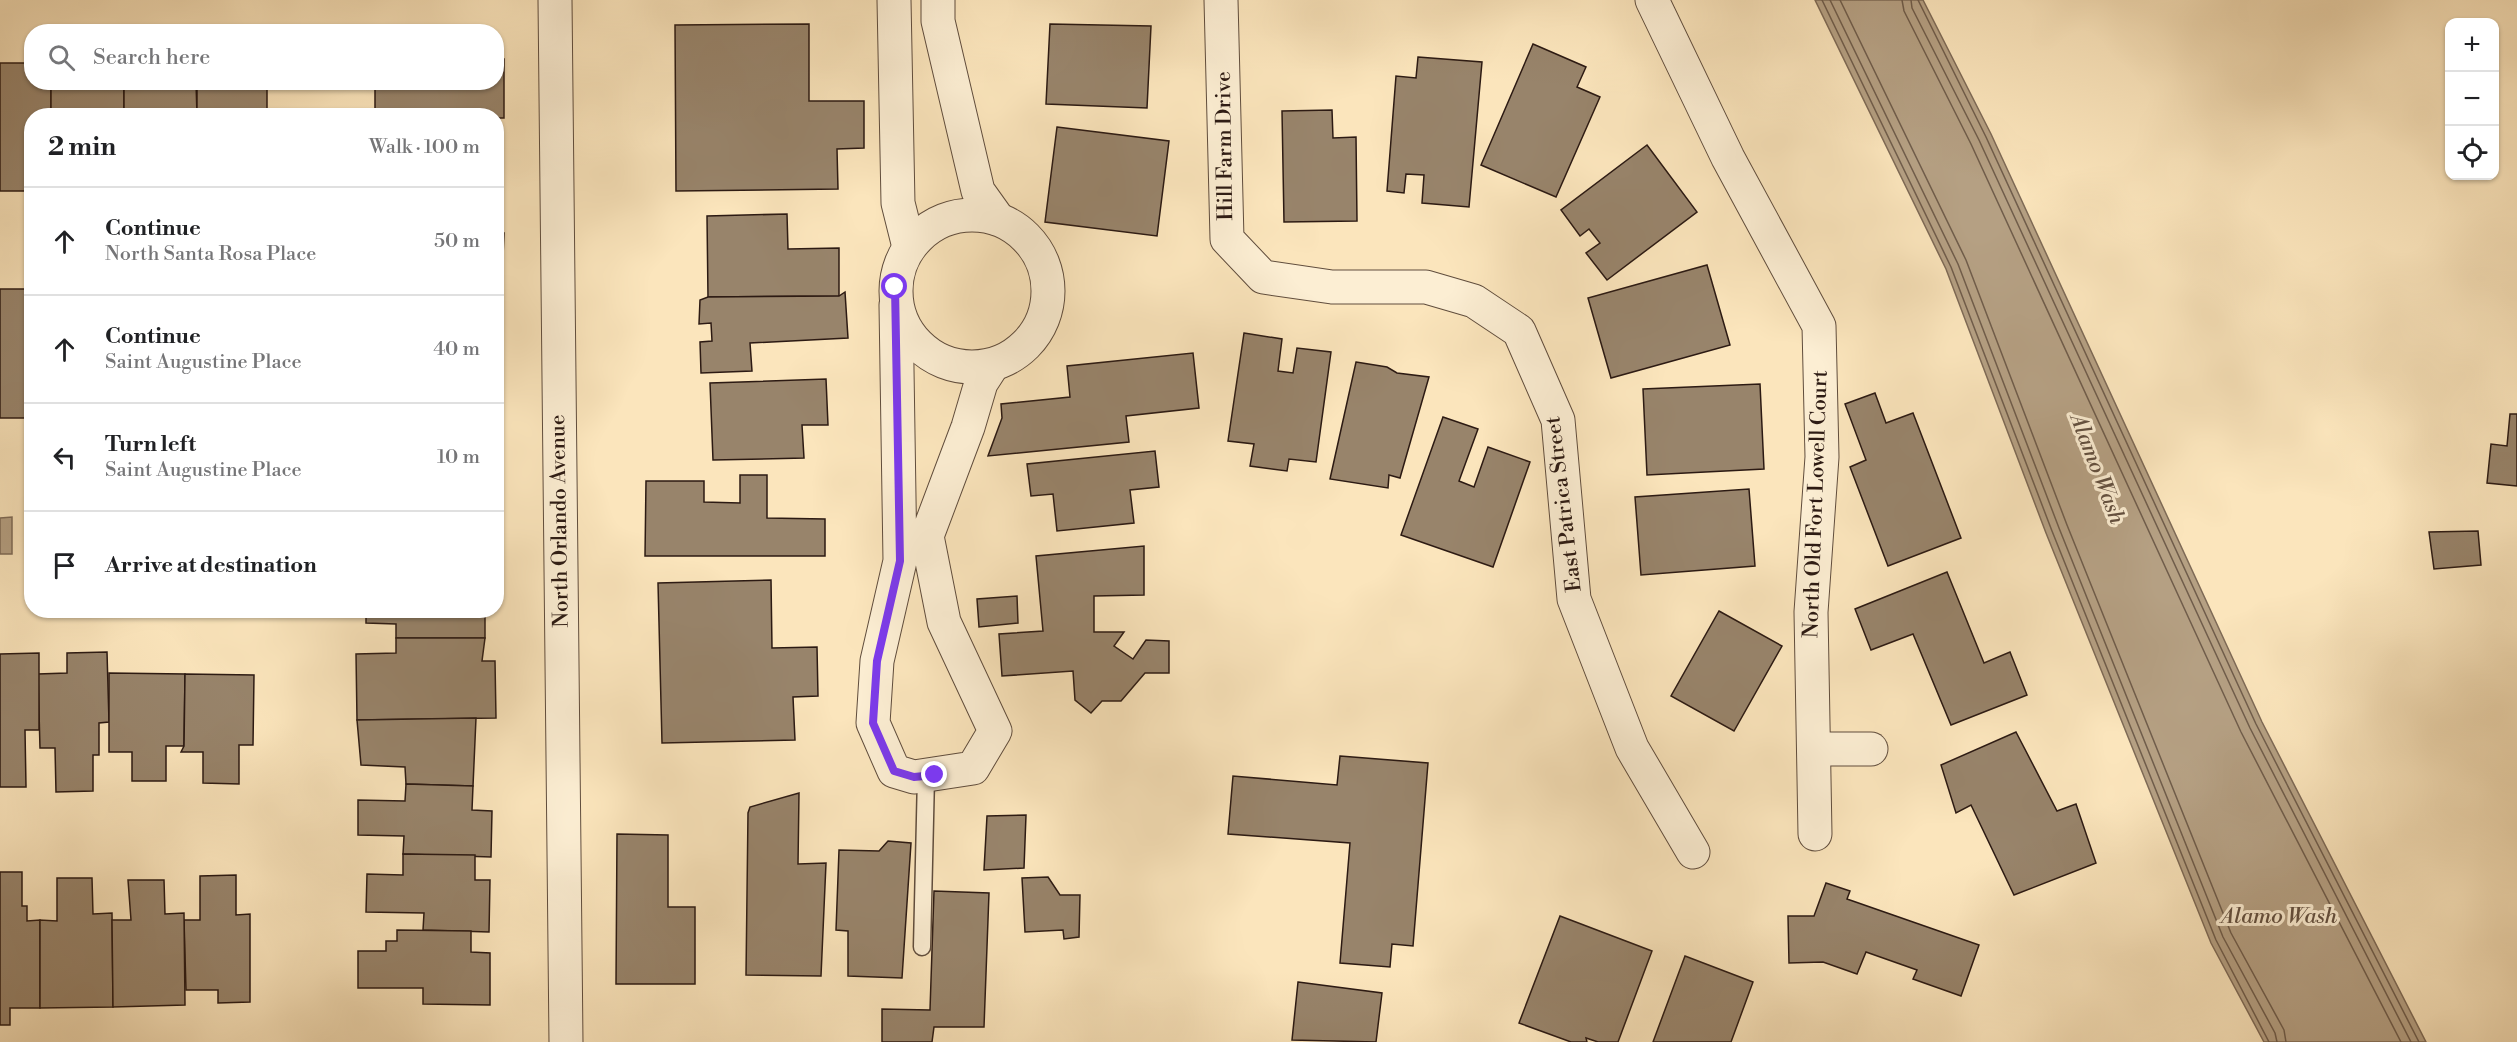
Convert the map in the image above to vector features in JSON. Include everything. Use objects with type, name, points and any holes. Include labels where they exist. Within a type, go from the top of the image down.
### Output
[{"type":"street","name":"North Orlando Avenue","points":[[555,0],[566,1042]]},
{"type":"street","points":[[894,0],[898,203],[909,247]]},
{"type":"street","points":[[938,0],[938,21],[978,191],[998,219]]},
{"type":"street","name":"Hill Farm Drive","points":[[1221,0],[1227,239],[1263,277]]},
{"type":"street","name":"North Old Fort Lowell Court","points":[[1652,0],[1728,158],[1819,326],[1822,457],[1811,612],[1815,834]]},
{"type":"street","points":[[896,305],[907,333],[929,355],[941,362],[960,368],[992,366],[1029,344],[1046,314],[1049,298],[1045,266],[1036,249],[1020,232],[998,219],[965,215],[945,220],[925,230],[909,247],[897,271],[896,305],[900,561],[877,661],[873,723],[894,771],[914,777],[973,768],[994,731],[944,622],[927,536],[968,427],[981,383],[992,366]]},
{"type":"street","name":"East Patrica Street","points":[[1263,277],[1332,287],[1426,287],[1474,301],[1519,332],[1558,420],[1574,599],[1632,748],[1693,852]]},
{"type":"street","points":[[1814,749],[1871,749]]},
{"type":"lane","points":[[922,947],[926,776]]},
{"type":"water","name":"Alamo Wash","points":[[1815,0],[1923,0],[1991,134],[2262,722],[2426,1042],[2264,1042],[2211,943],[2046,533],[1946,269]]},
{"type":"water","points":[[12,517],[12,554],[0,554],[0,518]]},
{"type":"building","points":[[809,24],[809,101],[864,101],[864,148],[837,149],[838,189],[676,191],[675,25]]},
{"type":"building","points":[[1050,24],[1151,26],[1147,108],[1046,104]]},
{"type":"building","points":[[1533,44],[1586,67],[1577,87],[1600,97],[1556,197],[1481,165]]},
{"type":"building","points":[[1418,57],[1482,62],[1469,207],[1422,203],[1424,175],[1406,174],[1404,193],[1387,191],[1396,76],[1416,78]]},
{"type":"building","points":[[0,63],[24,63],[24,90],[51,90],[51,108],[24,108],[24,191],[0,191]]},
{"type":"building","points":[[51,90],[124,90],[124,108],[51,108]]},
{"type":"building","points":[[124,90],[196,90],[197,108],[124,108]]},
{"type":"building","points":[[197,90],[267,90],[267,108],[197,108]]},
{"type":"building","points":[[375,90],[504,90],[504,108],[375,108]]},
{"type":"building","points":[[1332,110],[1333,138],[1356,137],[1357,221],[1284,222],[1282,111]]},
{"type":"building","points":[[1057,127],[1169,141],[1157,236],[1045,222]]},
{"type":"building","points":[[1647,145],[1697,212],[1607,280],[1586,253],[1600,243],[1589,229],[1580,236],[1561,210]]},
{"type":"building","points":[[787,214],[788,249],[839,248],[839,296],[708,297],[707,216]]},
{"type":"building","points":[[1707,265],[1730,345],[1611,378],[1588,298]]},
{"type":"building","points":[[0,289],[24,289],[24,418],[0,418]]},
{"type":"building","points":[[845,292],[848,338],[750,343],[752,371],[701,373],[700,342],[712,341],[711,323],[699,324],[700,300],[708,297],[839,296]]},
{"type":"building","points":[[1244,333],[1282,339],[1278,371],[1293,373],[1297,348],[1331,352],[1316,462],[1289,459],[1287,471],[1250,466],[1254,444],[1228,441]]},
{"type":"building","points":[[1193,353],[1199,408],[1126,416],[1129,442],[988,456],[1002,418],[1001,404],[1070,397],[1067,366]]},
{"type":"building","points":[[1356,362],[1387,367],[1397,373],[1429,377],[1400,478],[1389,475],[1388,488],[1330,479]]},
{"type":"building","points":[[826,379],[828,425],[802,425],[804,458],[713,460],[710,383]]},
{"type":"building","points":[[1760,384],[1764,469],[1647,475],[1643,389]]},
{"type":"building","points":[[1875,393],[1886,423],[1913,413],[1961,538],[1888,566],[1850,467],[1866,460],[1845,404]]},
{"type":"building","points":[[2510,414],[2517,414],[2517,486],[2487,483],[2491,444],[2507,446]]},
{"type":"building","points":[[1443,417],[1478,429],[1459,481],[1474,487],[1488,447],[1530,462],[1493,567],[1401,535]]},
{"type":"building","points":[[1155,451],[1159,487],[1130,490],[1134,523],[1057,531],[1053,494],[1031,496],[1027,464]]},
{"type":"building","points":[[740,475],[767,475],[767,518],[825,519],[825,556],[645,556],[646,481],[704,481],[704,502],[740,503]]},
{"type":"building","points":[[1749,489],[1755,566],[1641,575],[1635,497]]},
{"type":"building","points":[[2478,531],[2481,565],[2434,569],[2429,532]]},
{"type":"building","points":[[1144,546],[1144,595],[1094,596],[1094,632],[1124,632],[1114,646],[1133,659],[1146,640],[1169,641],[1169,673],[1145,673],[1121,701],[1102,701],[1091,713],[1075,700],[1073,671],[1002,676],[999,634],[1043,631],[1036,556]]},
{"type":"building","points":[[1947,572],[1984,663],[2010,652],[2027,695],[1951,725],[1913,634],[1871,650],[1855,609]]},
{"type":"building","points":[[771,580],[772,648],[817,647],[818,696],[793,697],[795,740],[662,743],[658,583]]},
{"type":"building","points":[[1017,596],[1018,623],[979,627],[977,599]]},
{"type":"building","points":[[1719,611],[1782,646],[1734,731],[1671,696]]},
{"type":"building","points":[[366,618],[485,618],[485,638],[396,638],[396,624],[366,623]]},
{"type":"building","points":[[396,638],[485,638],[482,661],[495,661],[496,718],[357,720],[356,654],[396,653]]},
{"type":"building","points":[[107,652],[109,722],[99,723],[99,755],[93,755],[93,791],[56,792],[55,748],[40,748],[38,674],[67,673],[67,653]]},
{"type":"building","points":[[39,653],[39,730],[25,730],[26,787],[0,787],[0,654]]},
{"type":"building","points":[[109,673],[185,674],[184,746],[166,746],[166,781],[132,781],[132,752],[109,752]]},
{"type":"building","points":[[185,674],[254,675],[253,745],[239,745],[239,784],[203,783],[203,752],[181,752],[184,746]]},
{"type":"building","points":[[476,718],[473,786],[406,784],[405,767],[361,765],[357,720]]},
{"type":"building","points":[[2016,732],[2057,811],[2076,804],[2096,863],[2014,895],[1971,805],[1956,813],[1941,765]]},
{"type":"building","points":[[1340,756],[1428,763],[1413,946],[1392,944],[1390,967],[1340,963],[1350,843],[1228,834],[1233,776],[1337,785]]},
{"type":"building","points":[[406,784],[473,786],[472,810],[492,811],[491,857],[403,854],[404,836],[358,835],[358,800],[405,801]]},
{"type":"building","points":[[799,793],[798,864],[826,863],[821,976],[746,975],[748,813],[750,807]]},
{"type":"building","points":[[1026,815],[1024,868],[984,870],[987,816]]},
{"type":"building","points":[[617,834],[668,835],[668,907],[695,907],[695,984],[616,984]]},
{"type":"building","points":[[888,841],[911,843],[902,978],[848,976],[848,931],[836,930],[839,850],[879,851]]},
{"type":"building","points":[[403,854],[475,855],[475,880],[490,880],[489,932],[423,930],[424,913],[366,912],[367,874],[403,875]]},
{"type":"building","points":[[0,872],[22,872],[22,906],[27,906],[27,921],[40,920],[40,1008],[10,1008],[10,1025],[0,1025]]},
{"type":"building","points":[[236,875],[236,915],[250,914],[250,1002],[218,1003],[218,990],[186,990],[184,920],[200,920],[200,876]]},
{"type":"building","points":[[1048,877],[1060,895],[1080,895],[1079,937],[1064,939],[1063,930],[1025,932],[1022,878]]},
{"type":"building","points":[[57,878],[92,878],[93,914],[112,913],[113,1007],[40,1008],[40,920],[57,921]]},
{"type":"building","points":[[128,880],[164,880],[165,914],[184,913],[185,1005],[113,1007],[112,920],[131,920]]},
{"type":"building","points":[[1826,883],[1850,891],[1847,899],[1979,945],[1961,996],[1913,979],[1917,970],[1866,952],[1857,974],[1823,962],[1789,963],[1788,916],[1814,916]]},
{"type":"building","points":[[934,891],[989,893],[984,1027],[934,1027],[932,1042],[882,1042],[882,1009],[930,1010]]},
{"type":"building","points":[[1560,916],[1652,951],[1618,1042],[1598,1042],[1586,1038],[1587,1042],[1571,1042],[1519,1023]]},
{"type":"building","points":[[397,930],[471,931],[471,952],[490,953],[490,1005],[423,1004],[423,988],[358,988],[358,951],[386,951],[386,941],[397,941]]},
{"type":"building","points":[[1685,956],[1753,982],[1731,1042],[1653,1042]]},
{"type":"building","points":[[1298,982],[1382,993],[1376,1042],[1292,1040]]},
{"type":"route","points":[[895,287],[900,561],[877,661],[873,723],[894,771],[914,777],[935,775]]}]
